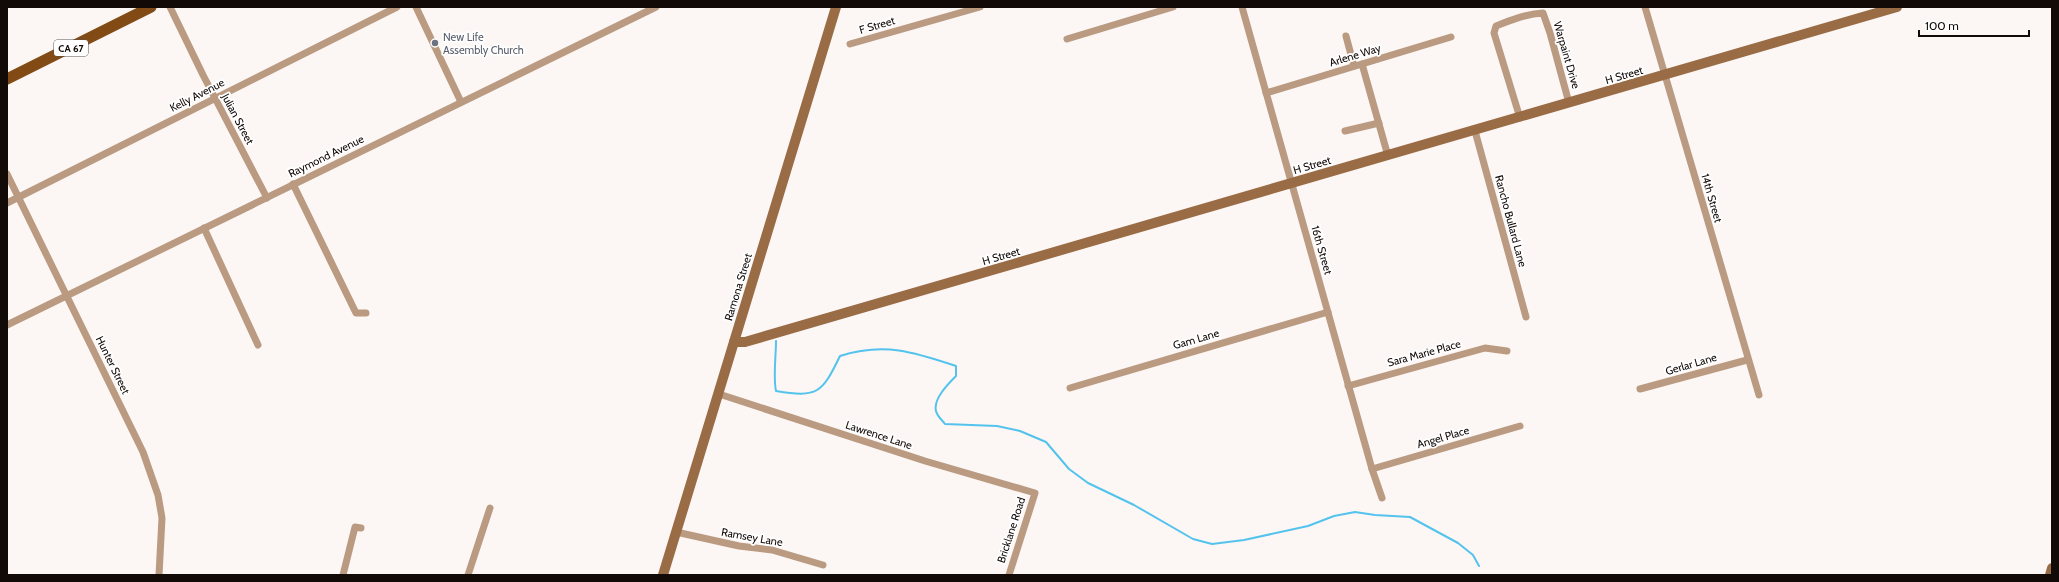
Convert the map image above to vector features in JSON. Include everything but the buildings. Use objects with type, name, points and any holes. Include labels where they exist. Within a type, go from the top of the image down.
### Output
[{"type":"main road","name":"CA 67","points":[[7,79],[151,7]]},
{"type":"street","name":"Julian Street","points":[[170,7],[267,198]]},
{"type":"street","name":"Kelly Avenue","points":[[7,203],[397,7]]},
{"type":"street","points":[[416,7],[461,102]]},
{"type":"street","name":"Raymond Avenue","points":[[7,325],[656,7]]},
{"type":"street","name":"Ramona Street","points":[[663,575],[836,7]]},
{"type":"street","name":"F Street","points":[[850,44],[980,7]]},
{"type":"street","points":[[1067,39],[1173,7]]},
{"type":"street","name":"16th Street","points":[[1242,7],[1348,386],[1382,498]]},
{"type":"street","name":"14th Street","points":[[1645,7],[1747,360],[1759,395]]},
{"type":"street","name":"H Street","points":[[734,342],[745,342],[1520,118],[1897,7]]},
{"type":"street","name":"Warpaint Drive","points":[[1520,118],[1494,33],[1496,26],[1513,19],[1542,13],[1550,32],[1569,103]]},
{"type":"street","points":[[1346,36],[1354,66]]},
{"type":"street","name":"Arlene Way","points":[[1266,93],[1451,37]]},
{"type":"street","points":[[1362,64],[1388,156]]},
{"type":"street","points":[[1345,132],[1379,123]]},
{"type":"street","name":"Rancho Bullard Lane","points":[[1475,131],[1526,317]]},
{"type":"street","name":"Hunter Street","points":[[7,174],[143,452],[158,495],[162,518],[160,575]]},
{"type":"street","points":[[293,184],[356,313],[366,313]]},
{"type":"street","points":[[204,228],[258,345]]},
{"type":"street","name":"Gam Lane","points":[[1070,388],[1328,312]]},
{"type":"street","name":"Sara Marie Place","points":[[1348,386],[1485,348],[1507,351]]},
{"type":"street","name":"Gerlar Lane","points":[[1640,389],[1747,360]]},
{"type":"street","name":"Lawrence Lane","points":[[718,394],[925,461],[1035,493]]},
{"type":"street","name":"Angel Place","points":[[1372,469],[1520,426]]},
{"type":"street","name":"Bricklane Road","points":[[1009,575],[1035,493]]},
{"type":"street","points":[[468,575],[490,508]]},
{"type":"street","points":[[343,575],[355,527],[360,528]]},
{"type":"street","name":"Ramsey Lane","points":[[676,532],[739,546],[772,550],[823,565]]},
{"type":"waterway","points":[[776,341],[776,391],[790,393],[801,394],[810,393],[817,390],[828,378],[840,356],[856,352],[885,349],[899,350],[956,366],[956,376],[942,392],[936,406],[937,415],[945,424],[997,426],[1020,431],[1046,442],[1069,469],[1088,483],[1134,505],[1193,539],[1212,544],[1244,540],[1308,526],[1334,516],[1355,512],[1410,517],[1458,543],[1473,555],[1479,566]]},
{"type":"place","name":"New Life Assembly Church","points":[[435,43]]}]
